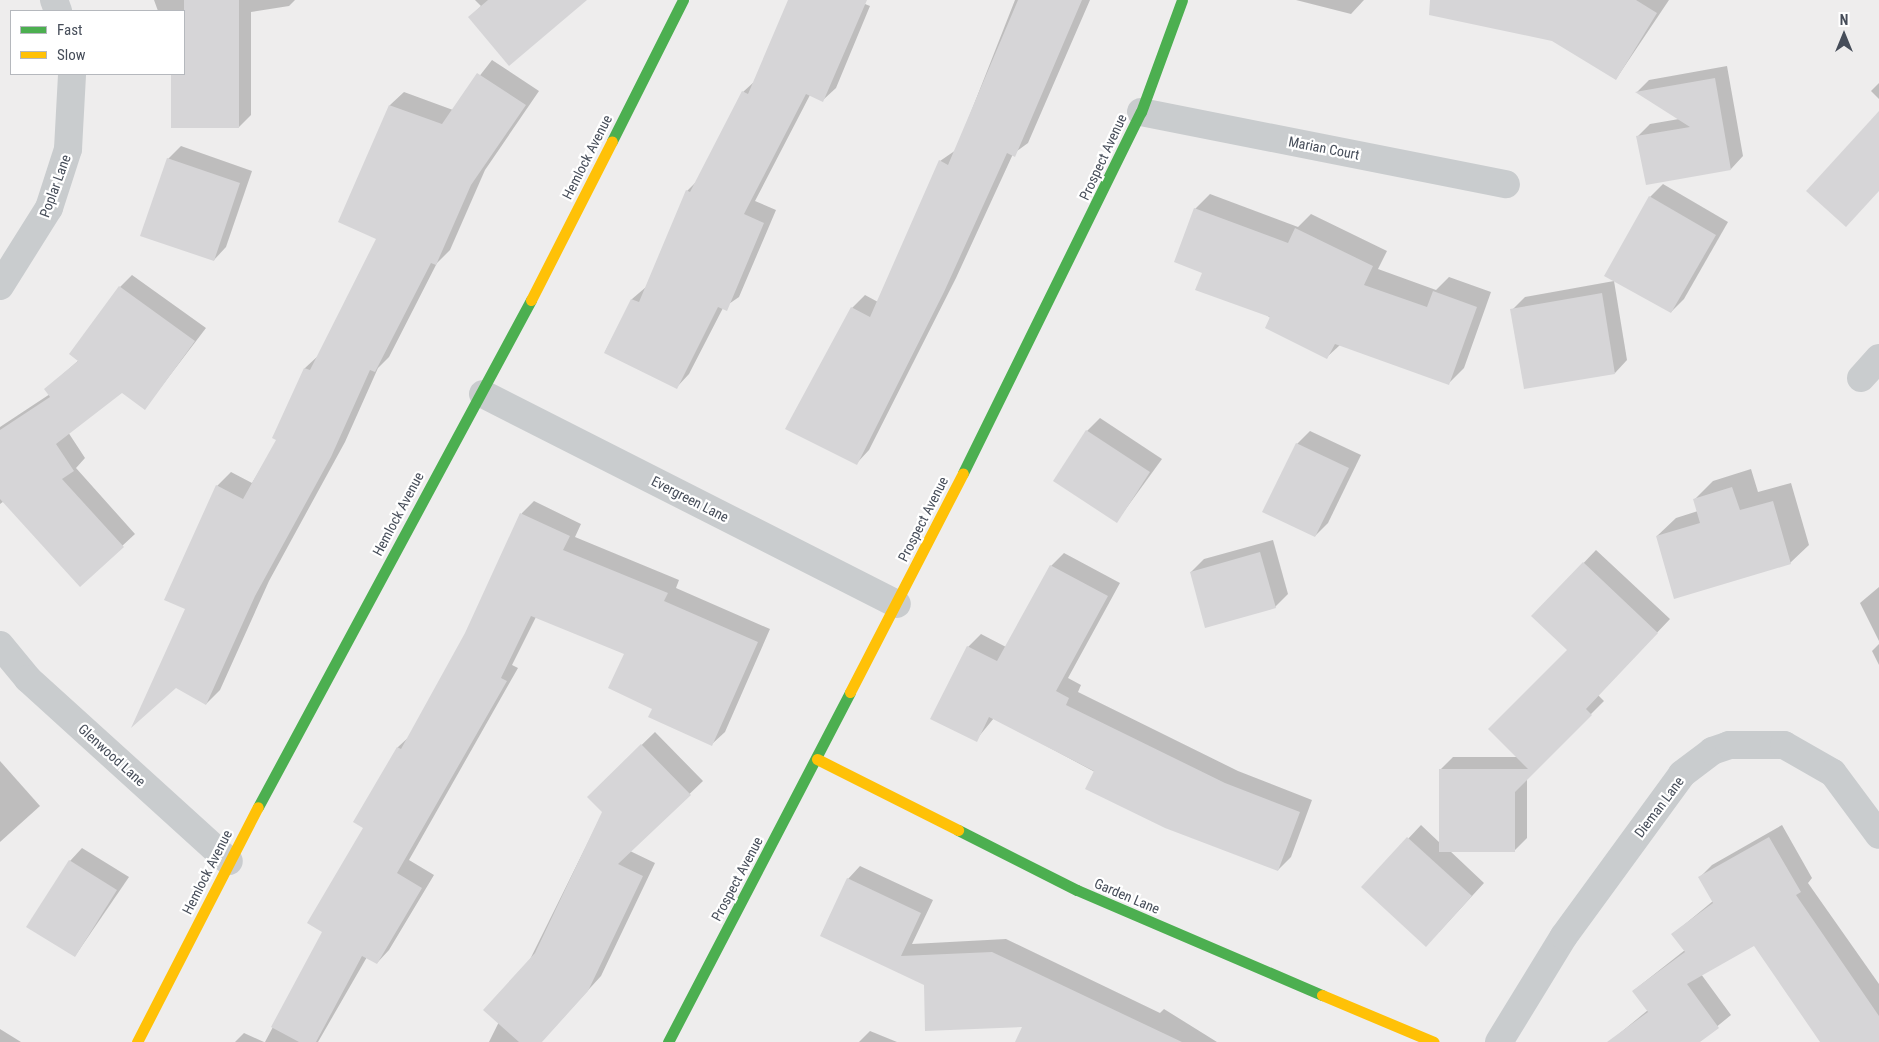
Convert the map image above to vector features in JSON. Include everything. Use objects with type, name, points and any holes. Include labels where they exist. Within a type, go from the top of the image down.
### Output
[{"type":"street","name":"Hemlock Avenue","points":[[137,1042],[229,860],[483,394],[684,0]]},
{"type":"street","name":"Prospect Avenue","points":[[668,1042],[817,759],[1036,333],[1141,112],[1182,0]]},
{"type":"street","name":"Poplar Lane","points":[[0,286],[50,208],[68,149],[72,75]]},
{"type":"street","name":"Marian Court","points":[[1141,112],[1506,184]]},
{"type":"street","name":"Evergreen Lane","points":[[483,394],[897,604]]},
{"type":"street","name":"Glenwood Lane","points":[[0,645],[28,679],[229,860]]},
{"type":"street","name":"Dieman Lane","points":[[1499,1042],[1576,920],[1682,774],[1712,751],[1729,745],[1784,745],[1833,773],[1879,836]]},
{"type":"street","name":"Garden Lane","points":[[817,759],[1077,890],[1434,1042]]},
{"type":"building","points":[[184,0],[239,0],[239,128],[171,128],[171,75],[185,75]]},
{"type":"building","points":[[488,0],[587,0],[509,66],[468,17]]},
{"type":"building","points":[[788,0],[867,0],[823,102],[806,94],[744,214],[764,223],[727,311],[718,307],[677,389],[604,353],[631,299],[639,302],[686,190],[690,192],[742,91],[748,94]]},
{"type":"building","points":[[1018,0],[1082,0],[1015,157],[1007,153],[944,292],[857,465],[785,429],[851,307],[870,317],[939,160],[948,165]]},
{"type":"building","points":[[1430,0],[1636,0],[1657,13],[1616,80],[1552,41],[1429,15]]},
{"type":"building","points":[[477,73],[526,105],[471,185],[436,265],[431,263],[375,372],[370,370],[331,457],[255,596],[206,705],[176,688],[131,728],[185,609],[164,600],[216,485],[243,499],[276,440],[272,438],[304,368],[310,370],[376,239],[338,222],[389,105],[442,124]]},
{"type":"building","points":[[1715,78],[1731,170],[1646,185],[1636,136],[1690,127],[1635,92]]},
{"type":"building","points":[[1879,111],[1879,191],[1846,227],[1806,191]]},
{"type":"building","points":[[167,158],[240,183],[214,261],[140,236]]},
{"type":"building","points":[[1649,196],[1716,235],[1671,313],[1604,276]]},
{"type":"building","points":[[1194,208],[1288,243],[1295,228],[1373,266],[1364,285],[1427,307],[1433,291],[1477,307],[1449,385],[1335,344],[1327,359],[1265,328],[1270,317],[1195,290],[1202,273],[1174,262]]},
{"type":"building","points":[[119,286],[195,341],[145,410],[122,393],[56,444],[74,471],[62,479],[124,547],[80,587],[0,499],[0,430],[50,397],[44,389],[78,361],[69,354]]},
{"type":"building","points":[[1602,293],[1615,374],[1524,389],[1510,309]]},
{"type":"building","points":[[1086,430],[1150,472],[1117,523],[1053,481]]},
{"type":"building","points":[[1296,443],[1349,468],[1315,537],[1262,512]]},
{"type":"building","points":[[1732,487],[1740,510],[1773,501],[1791,564],[1674,599],[1656,536],[1700,523],[1693,499]]},
{"type":"building","points":[[520,513],[570,536],[563,550],[668,593],[664,601],[758,642],[712,746],[648,717],[652,709],[608,688],[624,654],[531,616],[501,678],[507,681],[397,873],[422,888],[377,964],[362,956],[316,1042],[299,1042],[271,1027],[322,932],[307,923],[363,828],[353,822],[397,747],[401,749],[465,633]]},
{"type":"building","points":[[1260,552],[1276,608],[1205,628],[1190,572]]},
{"type":"building","points":[[1583,562],[1658,633],[1586,709],[1592,715],[1515,792],[1515,852],[1439,852],[1439,769],[1528,769],[1488,729],[1567,650],[1531,616]]},
{"type":"building","points":[[1050,565],[1108,596],[1056,691],[1069,698],[1066,705],[1225,783],[1300,812],[1278,871],[1165,828],[1085,789],[1094,771],[989,717],[977,742],[930,719],[967,646],[997,661]]},
{"type":"building","points":[[641,744],[691,795],[618,864],[643,876],[588,991],[542,1042],[519,1042],[483,1010],[535,953],[602,812],[587,797]]},
{"type":"building","points":[[1407,837],[1472,896],[1426,947],[1361,887]]},
{"type":"building","points":[[1769,837],[1801,892],[1796,895],[1879,1016],[1879,1042],[1820,1042],[1754,946],[1687,984],[1719,1028],[1700,1042],[1607,1042],[1648,1012],[1632,991],[1685,952],[1671,934],[1713,903],[1698,877]]},
{"type":"building","points":[[69,860],[117,890],[75,957],[26,927]]},
{"type":"building","points":[[847,878],[921,913],[901,956],[992,952],[1182,1042],[1015,1042],[1022,1027],[925,1031],[924,985],[820,936]]},
{"type":"traffic: fast","points":[[612,141],[683,0]]},
{"type":"traffic: fast","points":[[963,473],[1141,112],[1182,0]]},
{"type":"traffic: fast","points":[[258,807],[531,300]]},
{"type":"traffic: fast","points":[[668,1042],[850,692]]},
{"type":"traffic: fast","points":[[958,830],[1077,890],[1322,995]]},
{"type":"traffic: slow","points":[[531,300],[612,141]]},
{"type":"traffic: slow","points":[[850,692],[963,473]]},
{"type":"traffic: slow","points":[[817,759],[958,830]]},
{"type":"traffic: slow","points":[[137,1042],[258,807]]},
{"type":"traffic: slow","points":[[1322,995],[1434,1042]]}]
